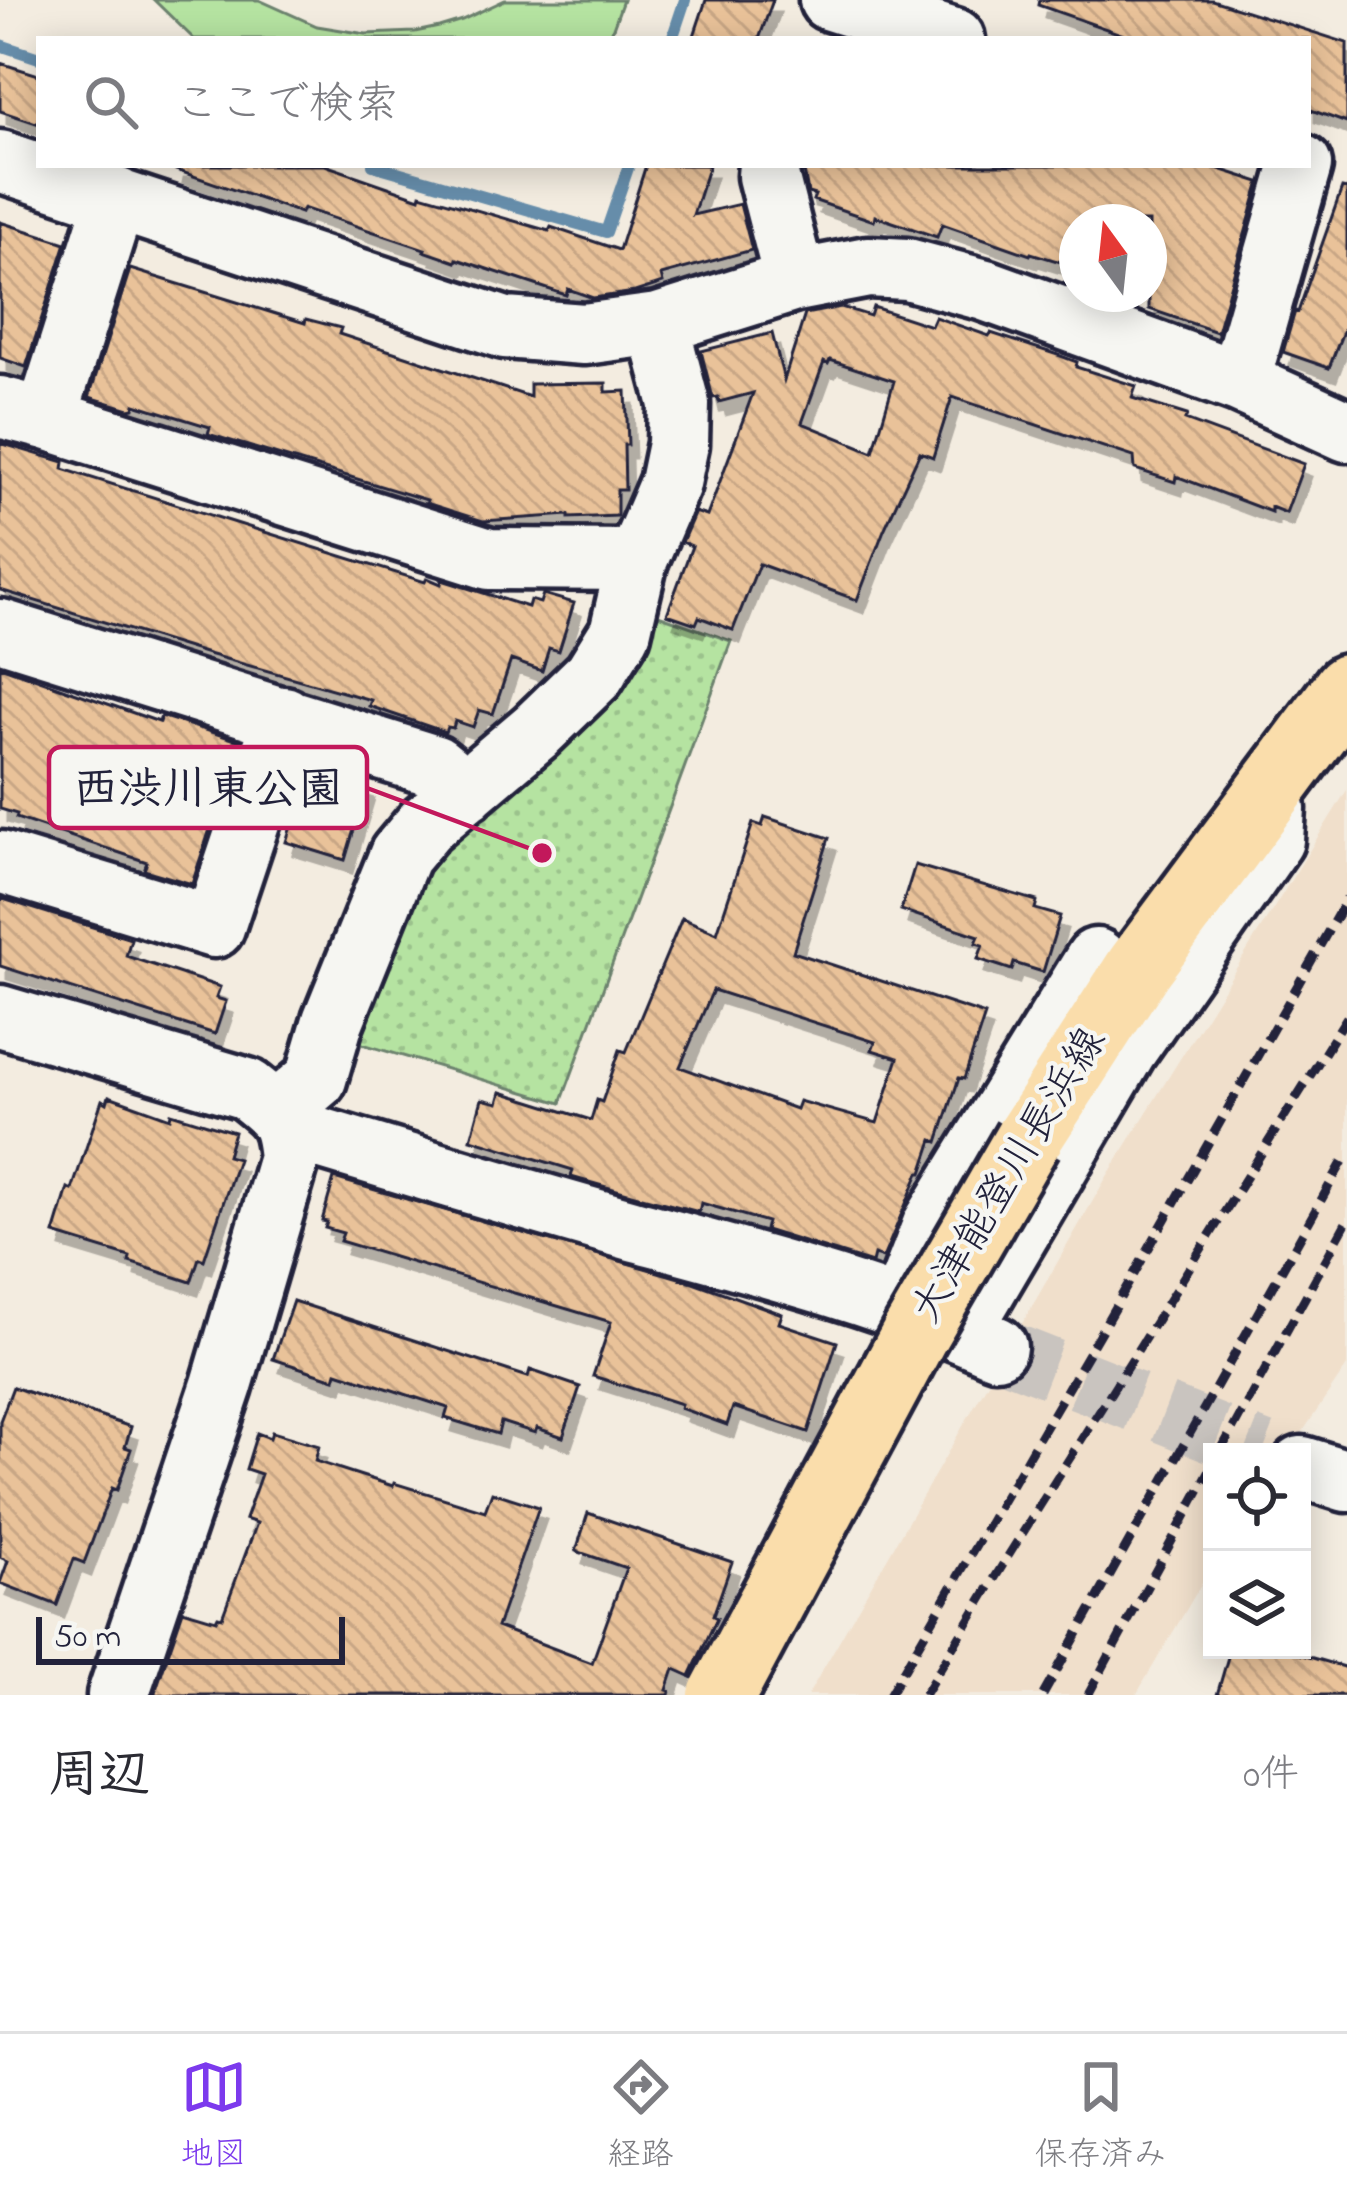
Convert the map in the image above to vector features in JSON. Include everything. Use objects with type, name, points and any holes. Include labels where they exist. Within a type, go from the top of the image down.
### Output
[{"type":"main road","name":"大津能登川長浜線","points":[[722,1695],[914,1336],[1028,1138],[1139,967],[1347,688]]},
{"type":"street","points":[[807,36],[817,6],[828,0],[944,36]]},
{"type":"street","points":[[0,161],[505,328],[584,334],[658,324],[795,281],[868,267],[907,268],[985,290],[1239,382],[1347,431]]},
{"type":"street","points":[[769,168],[795,281]]},
{"type":"street","points":[[1239,382],[1300,168]]},
{"type":"street","points":[[116,198],[23,413],[489,559],[637,560]]},
{"type":"street","points":[[281,1120],[316,1079],[333,1021],[400,855],[425,825],[594,675],[620,633],[637,560],[670,483],[678,444],[679,404],[658,324]]},
{"type":"street","points":[[0,630],[435,766],[466,790]]},
{"type":"street","points":[[0,862],[214,927],[284,717]]},
{"type":"street","points":[[0,1016],[247,1089],[281,1120],[542,1205],[811,1279],[978,1339],[1126,1050],[1273,840],[1277,778]]},
{"type":"street","points":[[900,1310],[933,1225],[1096,959]]},
{"type":"street","points":[[118,1695],[229,1362],[289,1159],[281,1120]]},
{"type":"street","points":[[1311,1470],[1347,1481]]},
{"type":"shaded area","points":[[1347,790],[1347,1366],[1295,1443],[1203,1443],[1203,1581],[1136,1695],[808,1695],[1106,1178]]},
{"type":"green space","points":[[154,0],[259,0],[317,26],[366,34],[439,27],[505,0],[623,0],[610,36],[191,36]]},
{"type":"green space","points":[[644,610],[731,641],[561,1103],[349,1040],[404,895]]},
{"type":"building","points":[[706,0],[773,0],[760,36],[694,36]]},
{"type":"building","points":[[1039,0],[1212,0],[1347,43],[1347,123],[1311,110],[1311,36],[1126,36],[1038,5]]},
{"type":"building","points":[[0,63],[36,74],[36,123],[0,111]]},
{"type":"building","points":[[334,168],[420,198],[421,194],[549,231],[551,227],[619,250],[645,168],[708,168],[693,215],[740,204],[752,250],[661,275],[663,283],[635,292],[593,298],[568,289],[566,295],[176,170]]},
{"type":"building","points":[[804,168],[1216,168],[1260,182],[1217,332],[1158,312],[1167,312],[1167,204],[1059,204],[1059,262],[942,224],[937,237],[875,216],[874,221],[813,200],[815,195],[808,193]]},
{"type":"building","points":[[1342,188],[1347,189],[1347,321],[1329,368],[1283,352]]},
{"type":"building","points":[[0,222],[66,243],[26,367],[0,358]]},
{"type":"building","points":[[130,269],[305,323],[306,319],[341,328],[339,334],[530,397],[530,384],[606,383],[606,392],[626,391],[625,490],[617,490],[617,516],[483,521],[208,434],[210,427],[135,404],[129,409],[89,397]]},
{"type":"building","points":[[841,307],[870,316],[873,307],[931,326],[935,317],[991,333],[1136,386],[1132,398],[1187,415],[1185,420],[1304,464],[1286,513],[1271,507],[1271,512],[1176,476],[1175,482],[1135,469],[1134,457],[952,397],[933,457],[920,452],[857,600],[759,564],[733,630],[699,617],[696,624],[667,614],[692,546],[682,542],[695,512],[707,516],[753,393],[719,402],[718,397],[713,398],[701,351],[772,333],[784,380],[805,314]],"holes":[[[824,362],[894,381],[873,452],[802,423]]]},
{"type":"building","points":[[0,443],[64,462],[63,469],[425,582],[427,578],[441,584],[442,580],[528,607],[530,600],[540,603],[543,594],[574,603],[559,651],[549,648],[542,671],[511,660],[493,714],[479,710],[473,727],[455,721],[445,732],[369,706],[371,700],[0,590]]},
{"type":"building","points":[[0,666],[159,722],[161,716],[239,741],[192,884],[144,870],[147,862],[0,809]]},
{"type":"building","points":[[309,769],[367,786],[345,860],[286,842]]},
{"type":"building","points":[[765,817],[829,838],[793,952],[985,1015],[938,1142],[933,1140],[883,1258],[874,1255],[872,1263],[765,1230],[767,1222],[701,1203],[699,1212],[638,1196],[571,1177],[573,1170],[471,1139],[482,1099],[498,1103],[501,1092],[591,1120],[620,1050],[626,1052],[682,918],[717,933],[753,823],[762,826]],"holes":[[[713,990],[875,1042],[872,1050],[898,1058],[877,1123],[799,1101],[796,1109],[680,1067]]]},
{"type":"building","points":[[915,865],[1037,901],[1035,909],[1060,916],[1043,972],[1014,963],[1012,970],[978,959],[983,945],[976,943],[979,936],[901,910]]},
{"type":"building","points":[[0,898],[131,939],[126,956],[220,987],[216,998],[226,1001],[215,1034],[0,966]]},
{"type":"building","points":[[109,1096],[170,1118],[171,1113],[234,1132],[227,1156],[238,1159],[204,1260],[199,1258],[191,1282],[54,1234],[102,1100],[107,1103]]},
{"type":"building","points":[[334,1178],[693,1282],[782,1314],[779,1323],[837,1342],[808,1432],[733,1407],[727,1425],[680,1408],[681,1404],[593,1376],[611,1322],[340,1241],[343,1233],[325,1228],[327,1222],[322,1221]]},
{"type":"building","points":[[293,1301],[528,1377],[530,1370],[580,1387],[563,1437],[501,1422],[498,1434],[445,1418],[448,1408],[337,1372],[335,1379],[273,1359]]},
{"type":"building","points":[[13,1387],[131,1427],[125,1447],[131,1449],[117,1490],[112,1488],[84,1563],[74,1559],[57,1605],[0,1583],[8,1561],[0,1557],[0,1421]]},
{"type":"building","points":[[272,1432],[319,1446],[315,1461],[393,1486],[485,1511],[492,1492],[539,1507],[497,1627],[592,1663],[626,1568],[576,1551],[588,1513],[732,1562],[713,1616],[717,1618],[690,1676],[674,1669],[669,1695],[154,1695],[183,1610],[216,1620],[222,1617],[257,1523],[245,1519],[261,1474],[246,1469],[257,1433],[270,1438]]},
{"type":"building","points":[[1311,1658],[1347,1668],[1347,1695],[1217,1695],[1227,1659]]},
{"type":"waterway","points":[[673,36],[685,0]]},
{"type":"waterway","points":[[0,45],[36,57]]},
{"type":"waterway","points":[[383,168],[606,232],[628,168]]},
{"type":"tunnel","points":[[996,1347],[1240,1443]]},
{"type":"railway","points":[[889,1695],[1347,898]]},
{"type":"railway","points":[[924,1695],[1347,1017]]},
{"type":"railway","points":[[1043,1695],[1347,1154]]},
{"type":"railway","points":[[1225,1443],[1347,1221]]},
{"type":"railway","points":[[1088,1695],[1203,1484]]},
{"type":"place","name":"西渋川東公園","points":[[542,853]]}]
